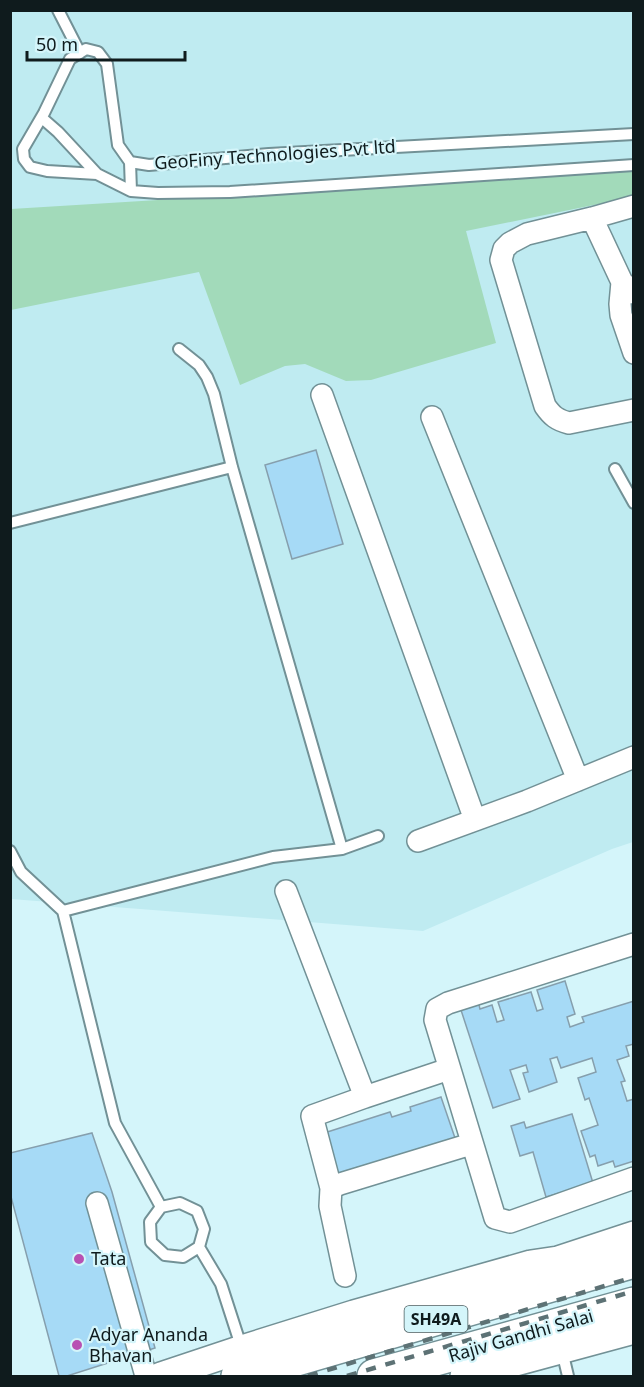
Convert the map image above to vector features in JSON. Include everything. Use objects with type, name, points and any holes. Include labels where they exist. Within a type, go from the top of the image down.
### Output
[{"type":"main road","name":"SH49A","points":[[240,1363],[633,1261]]},
{"type":"main road","name":"Rajiv Gandhi Salai","points":[[374,1377],[633,1304]]},
{"type":"street","points":[[633,206],[527,234],[510,243],[504,249],[501,260],[545,406],[552,416],[559,421],[569,423],[633,410]]},
{"type":"street","points":[[592,218],[628,287],[620,304],[621,315],[633,353]]},
{"type":"street","points":[[322,395],[475,820]]},
{"type":"street","points":[[432,417],[578,780]]},
{"type":"street","points":[[418,841],[527,801],[633,757]]},
{"type":"street","points":[[286,891],[364,1097]]},
{"type":"street","points":[[633,944],[448,1003],[437,1009],[435,1020],[495,1218],[510,1222],[633,1178]]},
{"type":"street","points":[[345,1276],[330,1206],[331,1188],[312,1116],[449,1068]]},
{"type":"street","points":[[331,1188],[471,1144]]},
{"type":"street","points":[[97,1203],[146,1377]]},
{"type":"street","points":[[161,1377],[240,1363],[354,1314],[531,1264],[558,1260],[633,1235]]},
{"type":"street","points":[[464,1377],[504,1371],[562,1350],[633,1330]]},
{"type":"lane","points":[[58,10],[80,53],[70,59],[42,118],[23,149],[24,159],[30,167],[47,171],[97,174]]},
{"type":"lane","name":"GeoFiny Technologies Pvt ltd","points":[[80,53],[86,49],[98,52],[107,64],[118,145],[130,162],[149,165],[268,154],[633,134]]},
{"type":"lane","points":[[42,118],[97,174]]},
{"type":"lane","points":[[130,162],[131,191]]},
{"type":"lane","name":"GeoFiny Technologies Pvt ltd","points":[[97,174],[131,191],[230,192],[633,165]]},
{"type":"lane","points":[[179,349],[199,365],[214,394],[232,467],[342,849]]},
{"type":"lane","points":[[10,523],[232,467]]},
{"type":"lane","points":[[615,469],[633,503]]},
{"type":"lane","points":[[63,911],[273,857],[342,849],[378,836]]},
{"type":"lane","points":[[10,851],[21,872],[63,911],[115,1123],[161,1208]]},
{"type":"lane","points":[[180,1203],[196,1211],[204,1229],[199,1247],[183,1257],[165,1255],[152,1242],[150,1222],[161,1208],[180,1203]]},
{"type":"lane","points":[[199,1247],[221,1284],[240,1363]]},
{"type":"lane","points":[[562,1350],[568,1377]]},
{"type":"shaded area","points":[[10,11],[633,11],[633,842],[423,931],[11,899]]},
{"type":"green space","points":[[633,171],[633,197],[466,231],[496,343],[371,380],[346,381],[305,364],[285,366],[240,385],[199,272],[11,310],[11,209]]},
{"type":"building","points":[[316,450],[343,544],[292,559],[265,465]]},
{"type":"building","points":[[565,981],[575,1014],[567,1017],[570,1027],[584,1022],[582,1017],[634,1001],[634,1044],[626,1046],[629,1056],[617,1060],[625,1081],[621,1082],[627,1101],[634,1099],[634,1161],[615,1167],[613,1161],[598,1166],[595,1155],[590,1157],[581,1131],[598,1125],[589,1098],[585,1100],[578,1078],[596,1072],[592,1058],[561,1068],[557,1057],[550,1059],[557,1082],[529,1092],[523,1073],[528,1072],[526,1065],[510,1070],[520,1099],[493,1108],[460,1007],[478,1001],[480,1009],[492,1005],[497,1022],[504,1020],[498,1002],[531,992],[537,1011],[543,1009],[537,990]]},
{"type":"building","points":[[441,1097],[455,1138],[335,1176],[321,1134],[390,1112],[392,1117],[411,1111],[410,1107]]},
{"type":"building","points":[[572,1114],[593,1183],[546,1197],[533,1152],[520,1156],[511,1126],[524,1122],[526,1128]]},
{"type":"building","name":"Tata","points":[[92,1133],[112,1192],[155,1348],[67,1376],[59,1376],[10,1193],[10,1153]]},
{"type":"railway","points":[[308,1376],[634,1277]]},
{"type":"railway","points":[[347,1376],[634,1291]]},
{"type":"place","name":"Tata","points":[[79,1259]]},
{"type":"place","name":"Adyar Ananda Bhavan","points":[[77,1345]]}]
